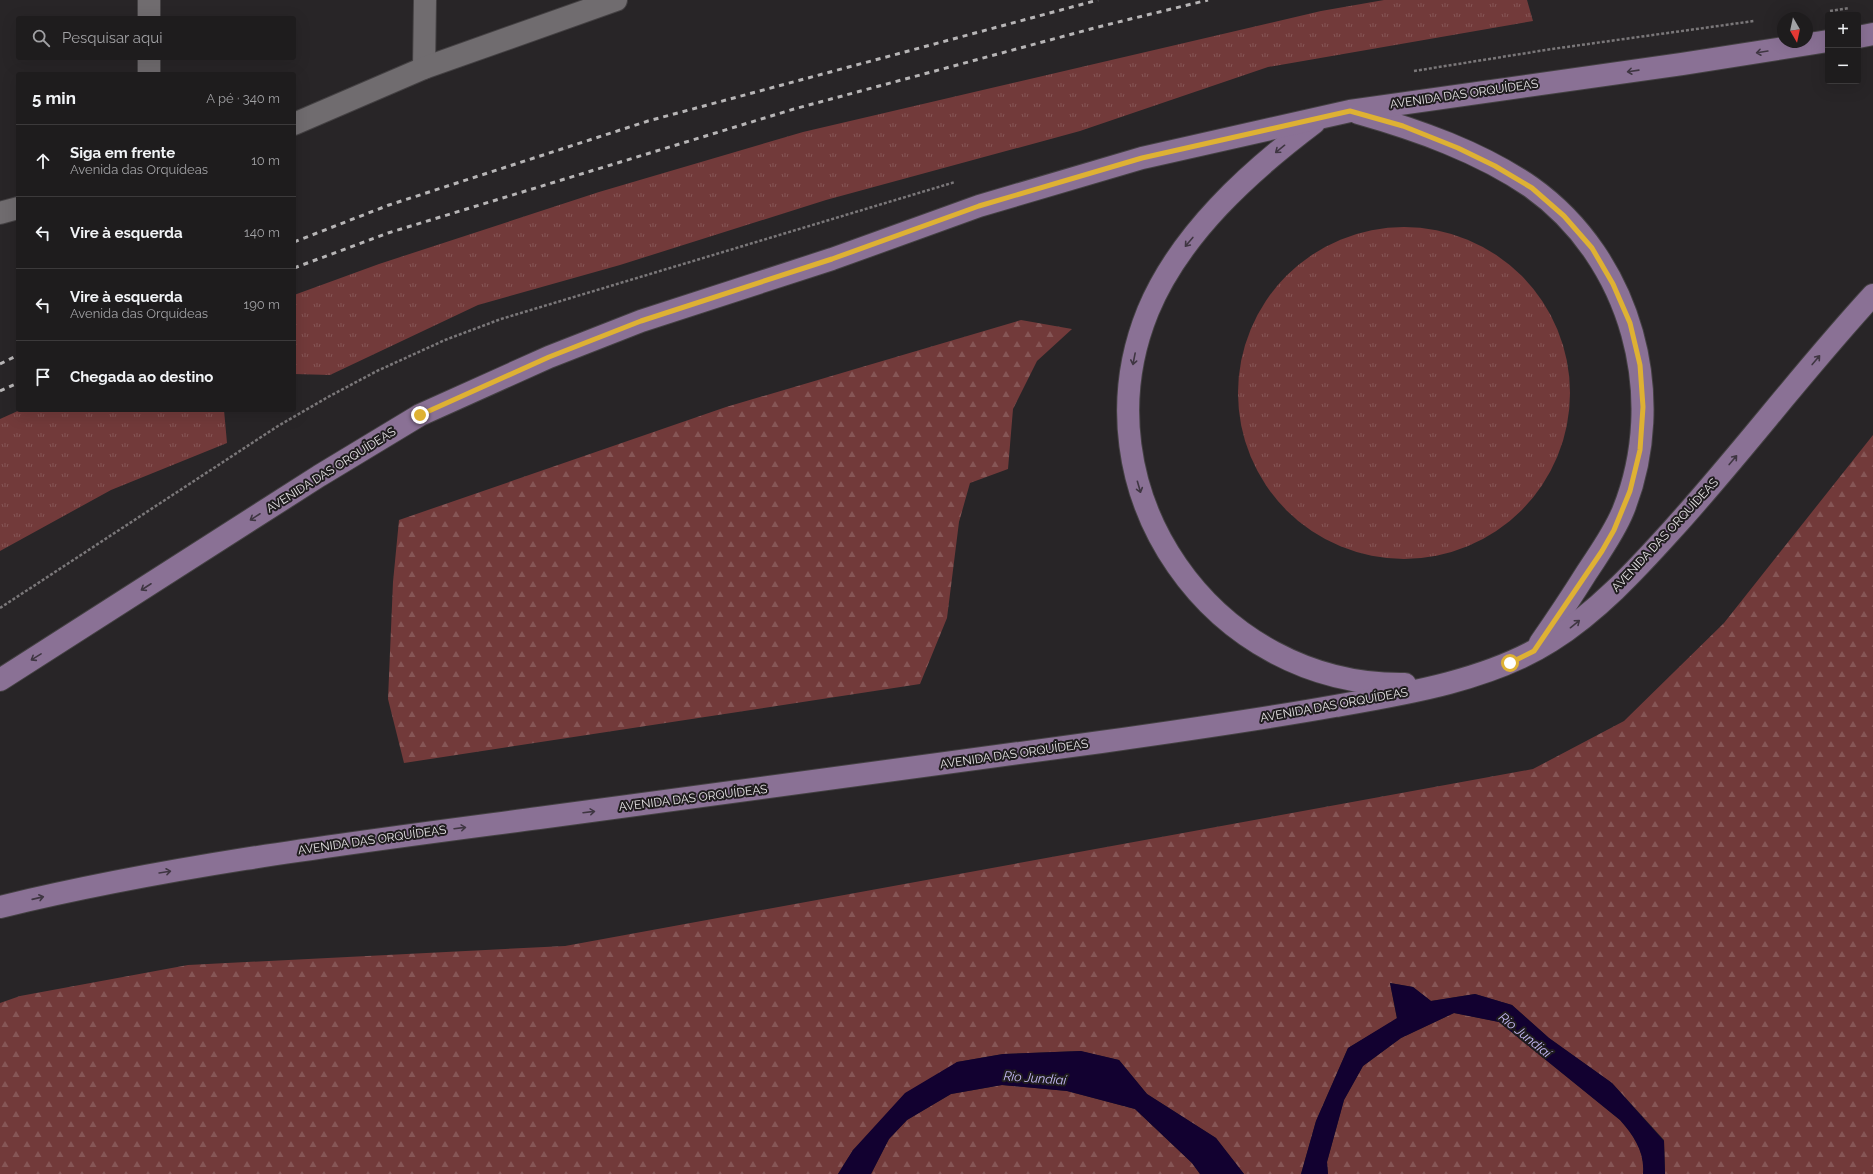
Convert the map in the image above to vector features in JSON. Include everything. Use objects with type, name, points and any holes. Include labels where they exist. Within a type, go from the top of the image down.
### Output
[{"type":"main road","points":[[1861,36],[1873,34]]},
{"type":"main road","name":"AVENIDA DAS ORQUÍDEAS","points":[[0,680],[319,476],[420,415],[549,357],[641,321],[832,259],[979,206],[1142,158],[1350,111],[1682,64],[1825,41]]},
{"type":"main road","points":[[1350,111],[1403,126],[1458,148],[1495,166],[1532,188],[1564,216],[1592,248],[1613,284],[1630,323],[1640,365],[1643,407],[1640,450],[1630,491],[1617,524],[1602,551],[1534,651]]},
{"type":"main road","points":[[1322,117],[1270,157],[1238,187],[1183,249],[1158,290],[1140,334],[1131,380],[1129,428],[1136,474],[1151,520],[1173,562],[1203,599],[1226,620],[1258,644],[1301,665],[1323,673],[1370,683],[1418,684],[1442,682],[1465,677]]},
{"type":"main road","name":"AVENIDA DAS ORQUÍDEAS","points":[[0,907],[152,874],[308,849],[883,773],[1234,723],[1402,694],[1488,671],[1534,651],[1572,626],[1633,574],[1694,506],[1823,352],[1873,295]]},
{"type":"street","points":[[149,0],[149,16]]},
{"type":"street","points":[[424,68],[426,0]]},
{"type":"street","points":[[296,123],[424,68],[616,0]]},
{"type":"street","points":[[149,60],[149,72]]},
{"type":"street","points":[[0,213],[16,209]]},
{"type":"green space","points":[[1384,0],[1527,0],[1533,21],[1268,67],[1080,131],[826,200],[620,265],[478,305],[330,375],[296,374],[296,294],[379,264],[599,192],[803,132],[1321,11]]},
{"type":"green space","points":[[1404,227],[1436,231],[1467,240],[1496,255],[1521,276],[1542,301],[1557,330],[1566,361],[1570,393],[1566,425],[1557,456],[1542,485],[1521,510],[1496,531],[1467,546],[1436,555],[1404,559],[1372,555],[1341,546],[1312,531],[1287,510],[1266,485],[1251,456],[1242,425],[1238,393],[1242,361],[1251,330],[1266,301],[1287,276],[1312,255],[1341,240],[1372,231]]},
{"type":"green space","points":[[1021,320],[1072,329],[1037,361],[1013,409],[1008,469],[970,483],[959,522],[947,618],[920,684],[404,763],[388,699],[393,582],[399,520],[726,407]]},
{"type":"green space","points":[[16,412],[224,412],[227,443],[111,490],[0,551],[0,419]]},
{"type":"green space","points":[[1873,435],[1873,1174],[1665,1174],[1664,1140],[1612,1083],[1549,1038],[1512,1005],[1475,994],[1431,1001],[1413,987],[1390,983],[1397,1019],[1348,1048],[1316,1121],[1301,1174],[1244,1174],[1216,1138],[1147,1094],[1119,1060],[1080,1051],[1003,1054],[957,1062],[853,1150],[838,1174],[0,1174],[0,1003],[20,996],[188,965],[565,946],[1533,769],[1624,721],[1724,623]]},
{"type":"green space","points":[[1454,1013],[1499,1022],[1620,1120],[1638,1145],[1642,1159],[1643,1174],[1328,1174],[1327,1162],[1344,1100],[1363,1066],[1401,1038]]},
{"type":"green space","points":[[1002,1085],[1067,1091],[1135,1109],[1192,1163],[1200,1174],[871,1174],[889,1139],[907,1120],[951,1094]]},
{"type":"water","name":"Rio Jundiaí","points":[[1390,983],[1413,987],[1431,1001],[1475,994],[1512,1005],[1549,1038],[1612,1083],[1664,1141],[1665,1174],[1643,1174],[1642,1159],[1638,1145],[1620,1120],[1499,1022],[1454,1013],[1401,1038],[1363,1066],[1344,1100],[1327,1162],[1328,1174],[1301,1174],[1316,1121],[1348,1048],[1397,1018]]},
{"type":"water","name":"Rio Jundiaí","points":[[1081,1051],[1119,1060],[1147,1094],[1216,1138],[1244,1174],[1200,1174],[1192,1163],[1135,1109],[1067,1091],[1002,1085],[951,1094],[907,1120],[889,1139],[871,1174],[838,1174],[853,1150],[905,1093],[957,1062],[1003,1054]]},
{"type":"railway","points":[[296,241],[389,205],[648,121],[1098,0]]},
{"type":"railway","points":[[296,267],[388,233],[794,109],[1098,27],[1208,0]]},
{"type":"railway","points":[[0,364],[16,356]]},
{"type":"railway","points":[[0,391],[16,384]]},
{"type":"route","points":[[420,415],[549,357],[641,321],[832,259],[979,206],[1142,158],[1350,111],[1403,126],[1458,148],[1514,176],[1532,188],[1564,216],[1592,248],[1613,284],[1630,323],[1640,365],[1643,407],[1640,450],[1636,470],[1623,511],[1602,551],[1534,651],[1510,663]]}]
